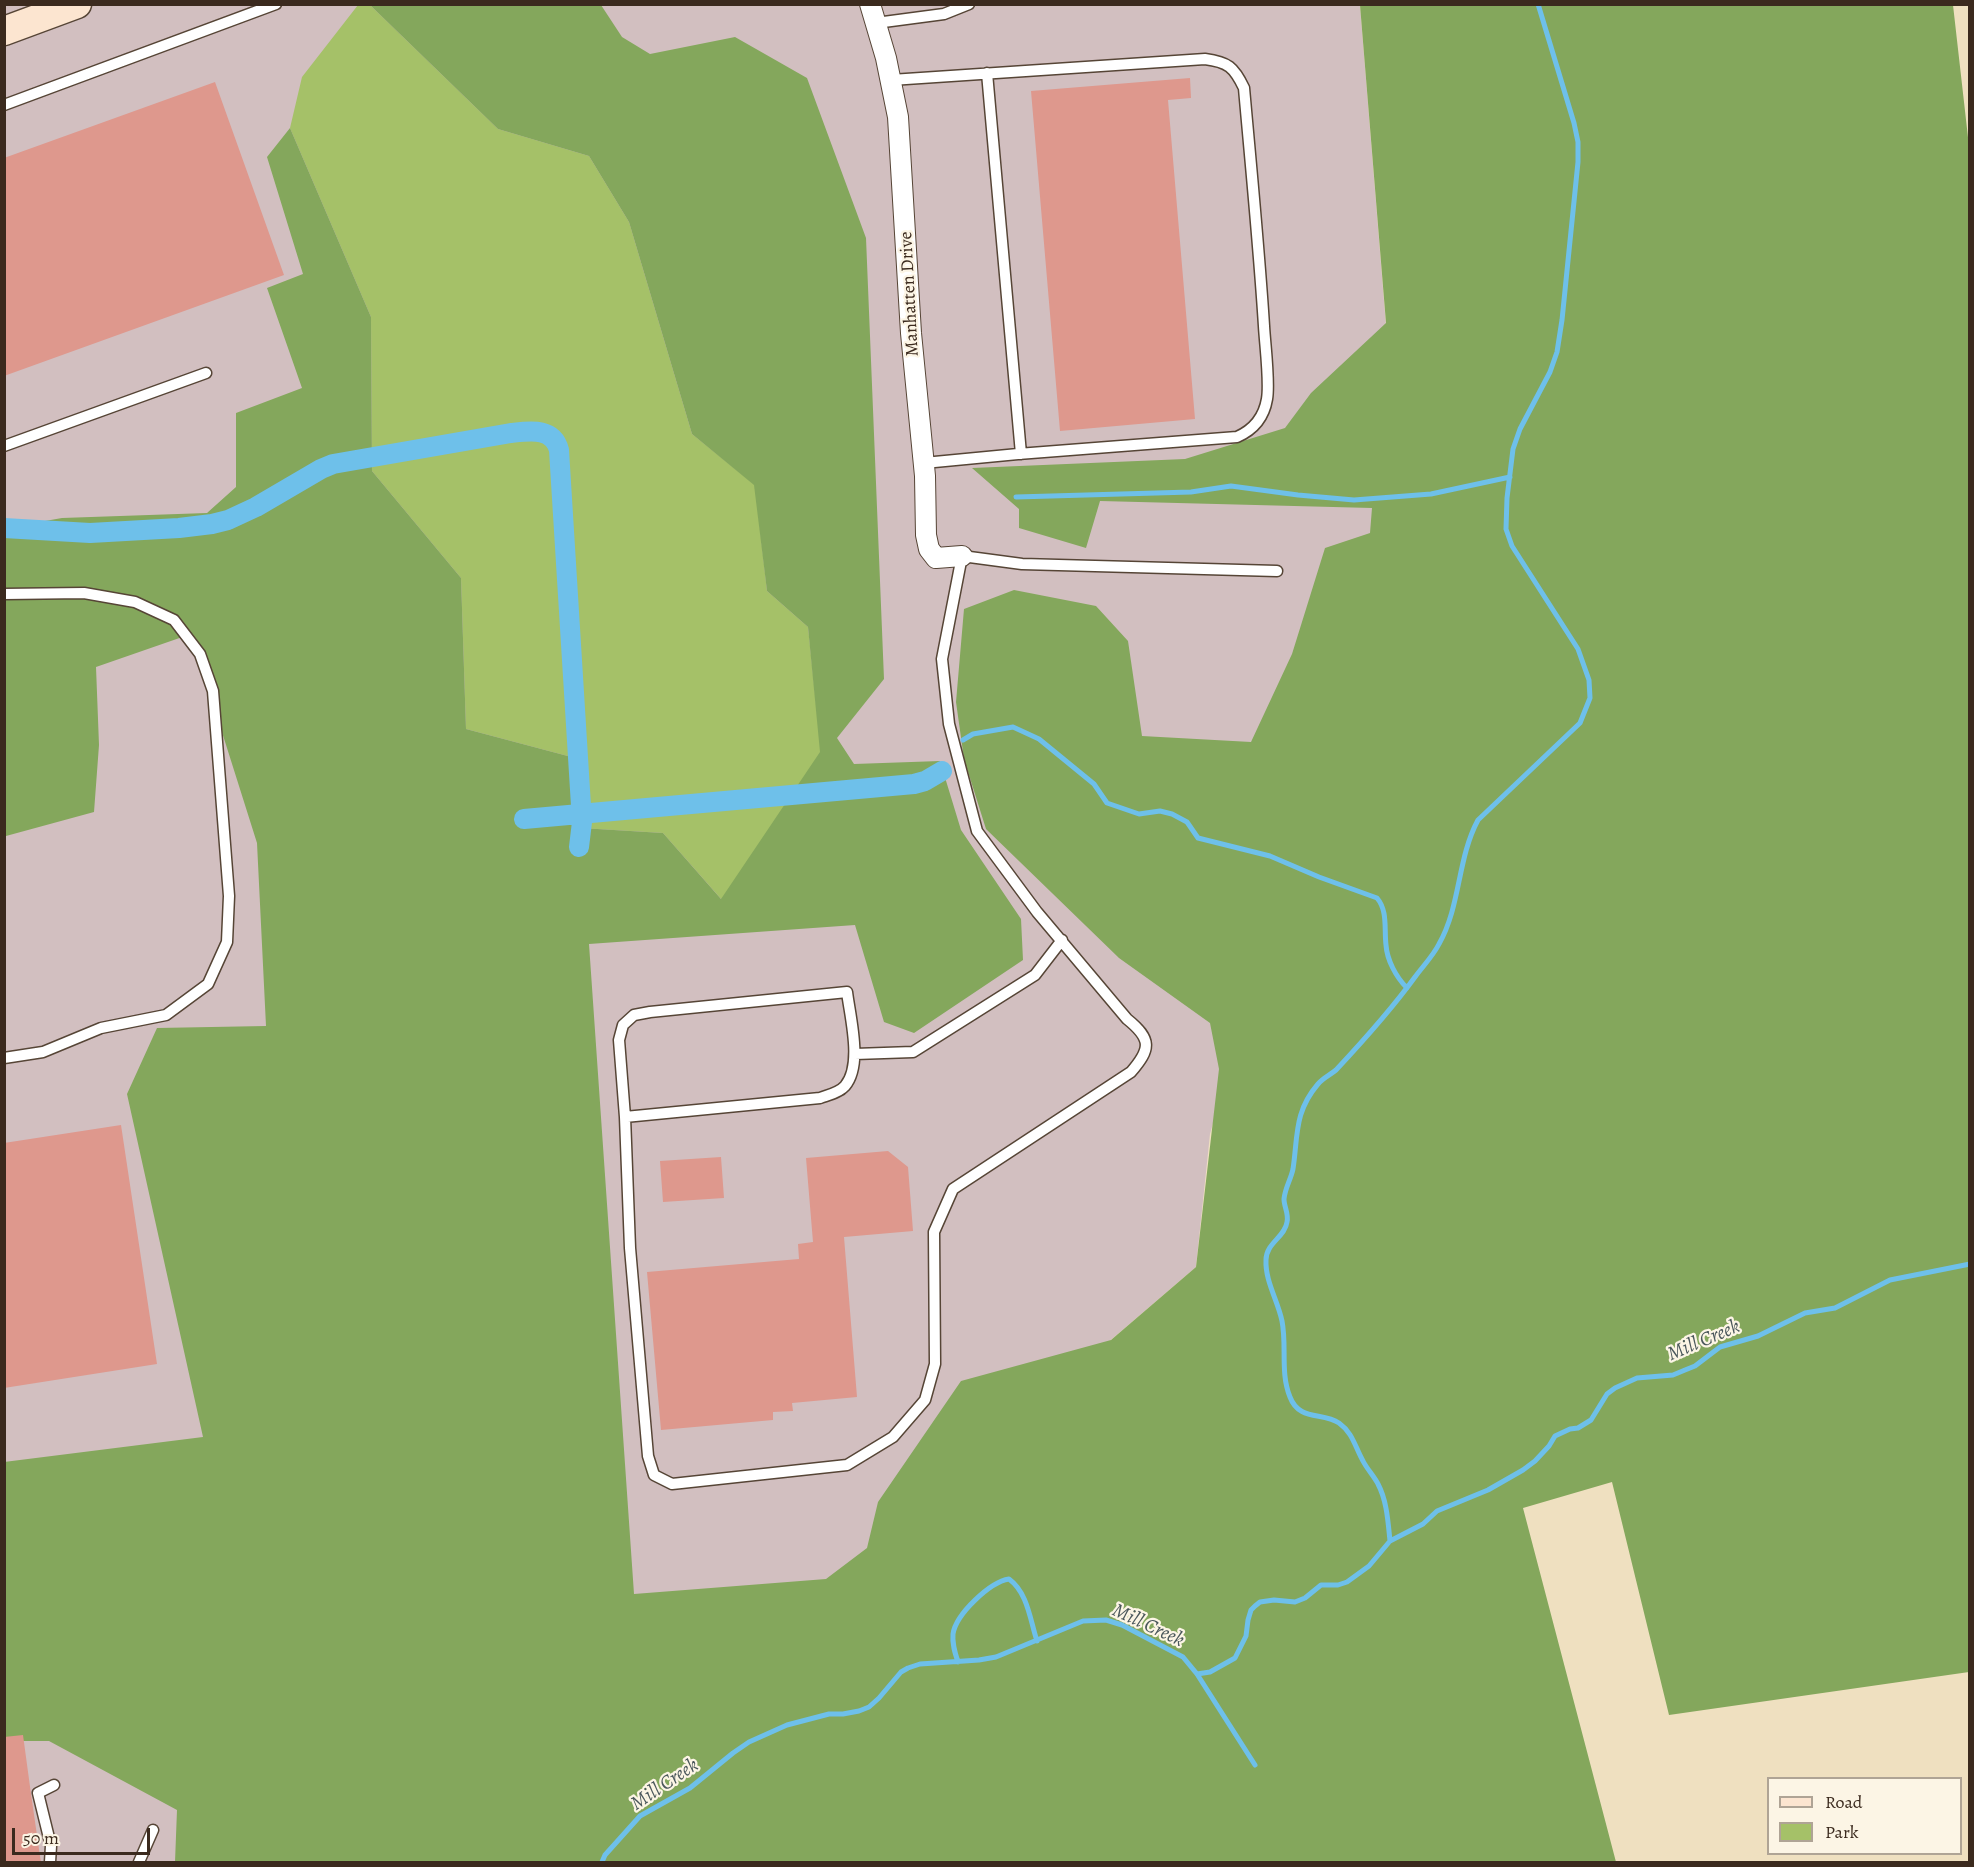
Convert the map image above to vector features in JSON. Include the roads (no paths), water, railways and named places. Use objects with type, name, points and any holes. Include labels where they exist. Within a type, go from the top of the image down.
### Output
[{"type":"street","points":[[4,31],[77,4]]},
{"type":"street","name":"Manhatten Drive","points":[[873,14],[891,80],[898,117],[911,333],[924,463],[926,535],[929,549],[936,558],[962,556]]},
{"type":"lane","points":[[4,105],[276,4]]},
{"type":"lane","points":[[873,14],[944,14],[969,4]]},
{"type":"lane","points":[[891,80],[1205,58],[1224,61],[1237,74],[1244,88],[1268,398],[1264,412],[1255,425],[1237,437],[924,463]]},
{"type":"lane","points":[[987,74],[1021,454]]},
{"type":"lane","points":[[4,446],[206,373]]},
{"type":"lane","points":[[625,1117],[820,1098],[837,1092],[845,1086],[851,1075],[855,1054],[847,992],[634,1015],[623,1025],[619,1040],[625,1117],[630,1248],[648,1456],[654,1475],[672,1484],[847,1465],[893,1437],[925,1400],[935,1364],[934,1232],[953,1189],[1131,1072],[1144,1057],[1147,1044],[1139,1029],[1127,1019],[1037,912],[977,831],[949,724],[942,659],[962,556],[1022,564],[1277,571]]},
{"type":"lane","points":[[4,594],[84,593],[135,602],[174,620],[201,654],[213,692],[229,896],[227,942],[208,984],[166,1015],[102,1028],[43,1052],[4,1058]]},
{"type":"lane","points":[[855,1054],[913,1052],[1035,975],[1062,940]]},
{"type":"lane","points":[[50,1863],[51,1846],[38,1793],[54,1785]]},
{"type":"lane","points":[[139,1863],[153,1830]]},
{"type":"waterway","points":[[1390,1541],[1387,1512],[1381,1491],[1348,1431],[1339,1423],[1299,1410],[1290,1397],[1285,1379],[1282,1321],[1268,1276],[1266,1260],[1269,1249],[1286,1227],[1285,1195],[1293,1169],[1298,1125],[1310,1094],[1320,1082],[1336,1070],[1377,1025],[1437,948],[1451,914],[1466,850],[1478,820],[1580,723],[1590,698],[1589,680],[1578,649],[1512,546],[1506,529],[1513,449],[1520,429],[1550,372],[1557,352],[1578,162],[1578,142],[1574,123],[1538,4]]},
{"type":"waterway","points":[[4,528],[90,533],[212,524],[228,520],[256,507],[333,464],[511,433],[533,431],[552,437],[559,450],[582,822],[579,847]]},
{"type":"waterway","points":[[1016,497],[1191,492],[1231,486],[1354,500],[1431,494],[1510,477]]},
{"type":"waterway","points":[[963,740],[973,734],[1013,727],[1039,739],[1094,784],[1107,803],[1139,814],[1160,811],[1172,814],[1187,822],[1198,838],[1270,856],[1377,898],[1384,914],[1388,956],[1396,974],[1407,988]]},
{"type":"waterway","points":[[524,819],[914,784],[925,781],[942,771]]},
{"type":"waterway","name":"Mill Creek","points":[[1197,1674],[1210,1672],[1235,1658],[1246,1636],[1251,1610],[1260,1602],[1274,1600],[1295,1602],[1305,1598],[1321,1585],[1338,1585],[1347,1582],[1369,1566],[1390,1541],[1423,1524],[1437,1511],[1488,1490],[1523,1470],[1535,1461],[1555,1436],[1578,1428],[1591,1420],[1607,1394],[1615,1388],[1637,1378],[1673,1375],[1695,1366],[1720,1347],[1758,1336],[1805,1313],[1835,1308],[1890,1280],[1970,1264]]},
{"type":"waterway","points":[[958,1662],[953,1638],[955,1626],[975,1600],[1001,1581],[1009,1579],[1020,1592],[1037,1641]]},
{"type":"waterway","name":"Mill Creek","points":[[602,1862],[605,1855],[640,1816],[690,1788],[749,1742],[787,1725],[869,1707],[901,1672],[908,1668],[920,1664],[996,1657],[1083,1621],[1106,1620],[1122,1625],[1183,1657],[1197,1674],[1255,1765]]}]
